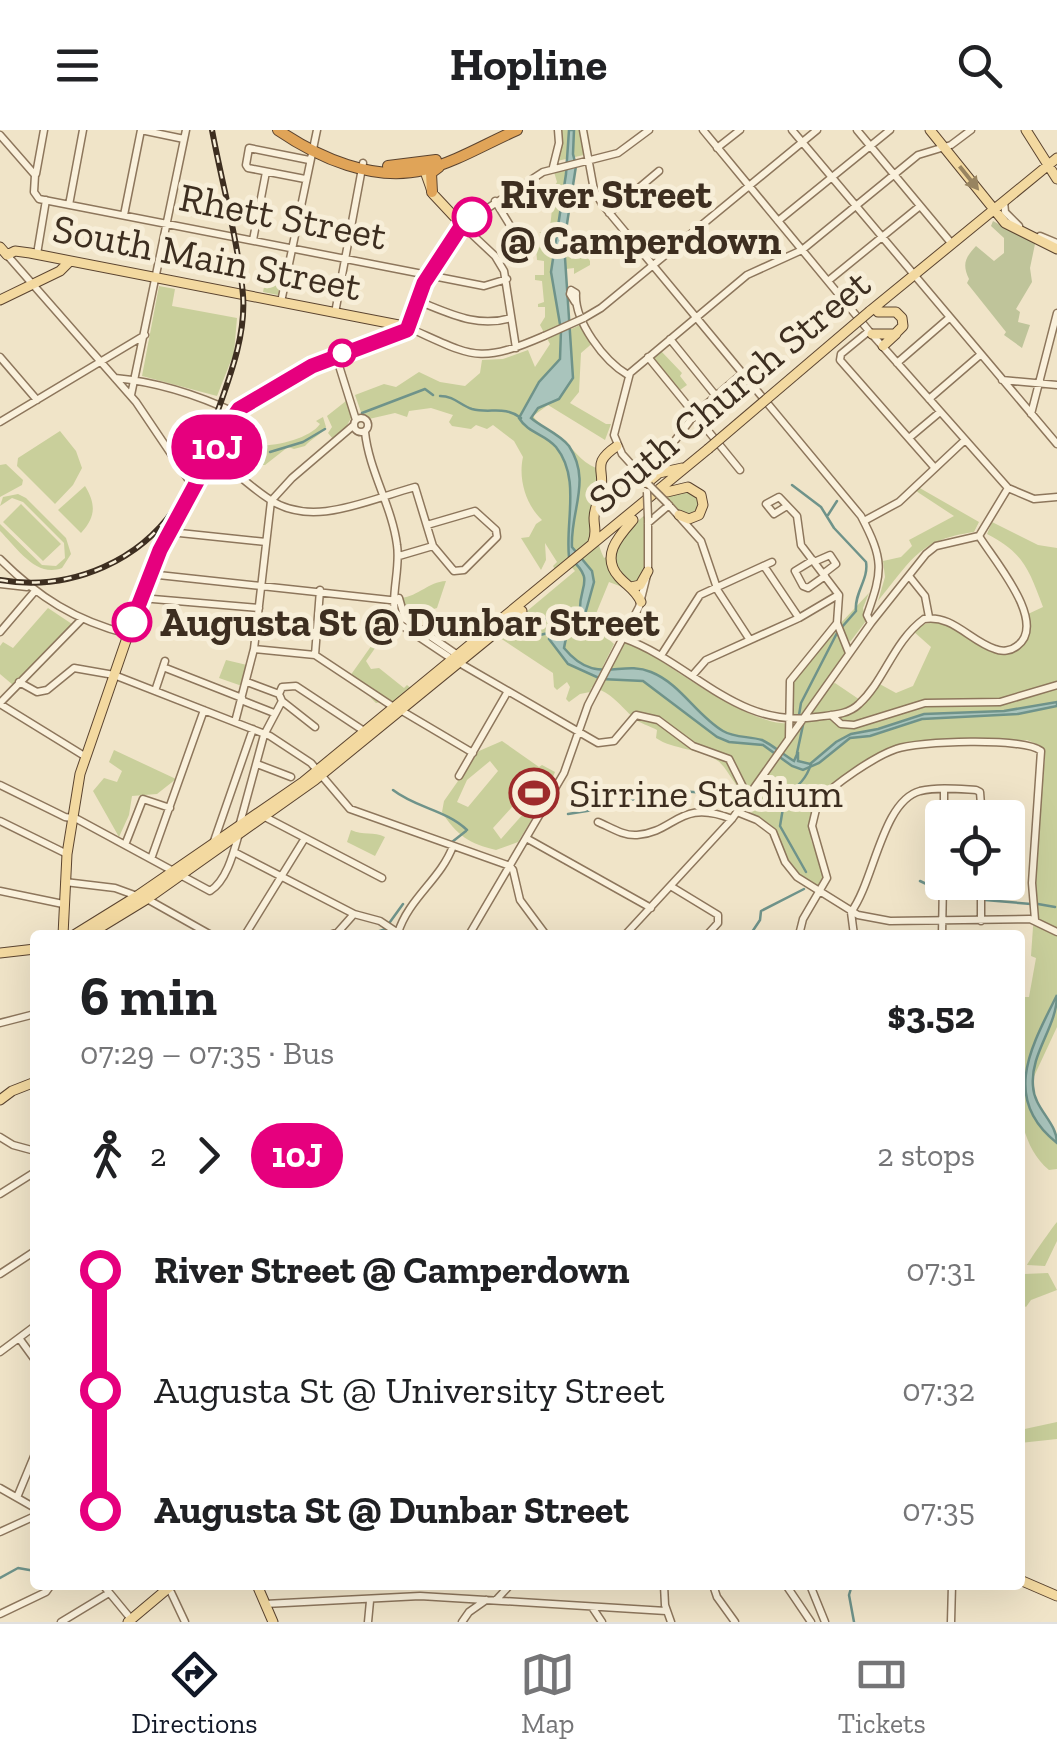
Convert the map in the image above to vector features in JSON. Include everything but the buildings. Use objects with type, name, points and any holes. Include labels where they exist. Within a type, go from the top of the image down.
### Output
[{"type":"highway","points":[[278,130],[311,152],[362,166],[445,162]]},
{"type":"highway","points":[[289,130],[311,152]]},
{"type":"highway","points":[[432,192],[431,174],[445,162],[506,130]]},
{"type":"highway","points":[[423,166],[517,130]]},
{"type":"main road","points":[[930,130],[1016,230],[1057,246]]},
{"type":"main road","points":[[1026,130],[1057,179]]},
{"type":"main road","name":"South Church Street","points":[[586,553],[668,500],[710,451],[1057,158]]},
{"type":"main road","points":[[62,930],[71,817],[86,757],[149,574],[236,413],[287,378],[409,328],[429,276],[462,225],[432,192],[423,166]]},
{"type":"main road","name":"South Main Street","points":[[3,251],[37,254],[409,328]]},
{"type":"main road","points":[[0,300],[60,271],[70,261]]},
{"type":"main road","points":[[874,313],[892,311],[901,316],[903,326],[883,346]]},
{"type":"main road","points":[[382,322],[388,327],[387,337]]},
{"type":"main road","points":[[871,332],[898,332]]},
{"type":"main road","points":[[223,436],[246,405]]},
{"type":"main road","points":[[586,553],[596,534],[594,513],[601,489],[600,462],[616,440]]},
{"type":"main road","name":"South Church Street","points":[[94,930],[320,773],[710,451]]},
{"type":"main road","points":[[648,487],[659,473],[677,472],[697,458]]},
{"type":"main road","points":[[668,500],[688,488],[700,493],[702,508],[692,523],[678,516]]},
{"type":"main road","points":[[634,520],[616,540],[611,554],[614,571],[641,602]]},
{"type":"main road","points":[[630,586],[640,584],[648,571]]},
{"type":"main road","name":"South Church Street","points":[[177,873],[212,844],[239,830]]},
{"type":"main road","points":[[0,953],[30,950]]},
{"type":"main road","points":[[0,1100],[30,1084]]},
{"type":"main road","points":[[1025,1582],[1057,1596]]},
{"type":"main road","points":[[130,1620],[165,1590]]},
{"type":"main road","points":[[260,1590],[272,1622]]},
{"type":"street","points":[[37,254],[46,200],[34,196],[35,175],[44,130]]},
{"type":"street","points":[[69,205],[84,130]]},
{"type":"street","points":[[124,215],[141,130],[185,134],[131,396]]},
{"type":"street","points":[[281,302],[317,130]]},
{"type":"street","points":[[556,166],[558,130]]},
{"type":"street","points":[[583,130],[585,160],[594,190],[609,214],[864,521],[880,569],[867,615],[871,623]]},
{"type":"street","points":[[516,348],[506,278],[499,261],[462,225],[494,201],[556,166],[618,153],[649,130]]},
{"type":"street","points":[[703,130],[871,332],[1008,488],[1034,500],[1057,497]]},
{"type":"street","points":[[717,148],[740,130]]},
{"type":"street","points":[[792,130],[1057,444]]},
{"type":"street","name":"South Main Street","points":[[409,328],[479,356],[516,348],[584,318],[817,130]]},
{"type":"street","points":[[856,130],[952,244]]},
{"type":"street","points":[[778,221],[890,130]]},
{"type":"street","points":[[678,516],[668,500],[648,487],[616,440],[628,375],[746,275],[802,250],[922,152],[944,147],[971,130]]},
{"type":"street","points":[[0,135],[35,175]]},
{"type":"street","points":[[306,179],[246,166],[248,148],[311,152]]},
{"type":"street","points":[[335,313],[362,166]]},
{"type":"street","points":[[609,214],[659,171]]},
{"type":"street","points":[[254,240],[266,172]]},
{"type":"street","name":"Rhett Street","points":[[46,200],[484,286],[506,278]]},
{"type":"street","points":[[494,201],[510,227],[509,257],[499,261]]},
{"type":"street","points":[[1004,202],[1005,212],[1018,226],[1057,246]]},
{"type":"street","points":[[828,281],[920,206]]},
{"type":"street","points":[[3,251],[131,396],[194,488]]},
{"type":"street","points":[[418,302],[474,322],[494,323],[512,318]]},
{"type":"street","points":[[575,302],[580,322],[628,375]]},
{"type":"street","points":[[1031,415],[1057,313]]},
{"type":"street","points":[[898,362],[949,318]]},
{"type":"street","points":[[871,332],[842,354],[840,360],[934,466]]},
{"type":"street","points":[[0,422],[146,334]]},
{"type":"street","points":[[670,339],[716,396]]},
{"type":"street","points":[[930,399],[980,355]]},
{"type":"street","points":[[336,356],[384,495],[398,556],[396,619],[404,628],[598,742],[612,742],[633,717],[647,715],[693,746],[729,759],[748,796]]},
{"type":"street","points":[[0,357],[37,400]]},
{"type":"street","points":[[648,357],[740,470]]},
{"type":"street","points":[[637,472],[671,447],[695,414],[743,374]]},
{"type":"street","points":[[114,378],[136,380],[204,399],[236,413]]},
{"type":"street","points":[[1001,380],[1057,385]]},
{"type":"street","points":[[909,438],[940,412]]},
{"type":"street","points":[[236,722],[254,649],[271,501],[341,437],[359,428]]},
{"type":"street","points":[[864,521],[899,502],[965,440]]},
{"type":"street","points":[[213,454],[271,501],[295,511],[316,513],[415,487],[433,546],[451,570],[464,570],[494,541],[496,530],[476,511],[427,525]]},
{"type":"street","points":[[473,930],[564,773],[597,687],[641,602],[648,571],[648,487]]},
{"type":"street","points":[[630,930],[732,820],[849,653],[909,576],[933,548],[981,533],[1008,488]]},
{"type":"street","points":[[648,520],[668,500]]},
{"type":"street","points":[[787,506],[797,516],[801,545],[839,595],[837,623],[849,653]]},
{"type":"street","points":[[692,523],[717,588],[750,640]]},
{"type":"street","points":[[169,532],[266,542]]},
{"type":"street","points":[[623,638],[662,654],[751,710],[787,720],[831,715],[858,705],[902,642],[929,617],[957,627],[997,650],[1012,649],[1024,638],[1027,621],[1022,604],[981,533]]},
{"type":"street","points":[[398,556],[433,546]]},
{"type":"street","points":[[830,555],[836,564],[824,575],[808,588],[795,571],[830,555]]},
{"type":"street","points":[[0,559],[32,589],[81,620],[128,634]]},
{"type":"street","points":[[662,654],[698,596],[772,562]]},
{"type":"street","points":[[764,566],[799,618]]},
{"type":"street","points":[[149,574],[396,598]]},
{"type":"street","points":[[909,576],[925,596],[929,617]]},
{"type":"street","points":[[0,584],[32,589]]},
{"type":"street","points":[[0,632],[32,589]]},
{"type":"street","points":[[315,655],[320,590]]},
{"type":"street","points":[[692,676],[706,660],[799,618],[839,595]]},
{"type":"street","points":[[141,598],[259,608]]},
{"type":"street","points":[[396,598],[402,614],[414,626],[460,660]]},
{"type":"street","points":[[396,619],[414,626]]},
{"type":"street","points":[[81,620],[0,704],[86,757]]},
{"type":"street","points":[[787,743],[790,681],[837,623]]},
{"type":"street","points":[[254,649],[315,655],[473,753]]},
{"type":"street","points":[[154,691],[164,664],[274,712]]},
{"type":"street","points":[[19,682],[37,692],[46,690],[74,668],[114,675],[264,733],[304,756],[350,809],[510,866],[524,908],[542,930]]},
{"type":"street","points":[[247,682],[280,698],[315,727]]},
{"type":"street","points":[[0,785],[213,891],[234,852],[264,733],[282,687],[292,685],[361,730]]},
{"type":"street","points":[[831,715],[841,724],[854,725],[925,703],[1000,702],[1057,685]]},
{"type":"street","points":[[459,776],[508,691]]},
{"type":"street","points":[[151,859],[204,710]]},
{"type":"street","points":[[212,844],[253,729]]},
{"type":"street","points":[[800,930],[826,881],[812,820],[816,805],[828,792],[898,748],[1026,743],[1038,748],[1042,756],[1032,883],[1035,920]]},
{"type":"street","points":[[257,764],[291,777]]},
{"type":"street","points":[[944,790],[944,800]]},
{"type":"street","points":[[853,930],[851,912],[862,895],[899,804],[918,792],[944,790],[978,790],[979,800]]},
{"type":"street","points":[[125,845],[142,799],[170,808]]},
{"type":"street","points":[[247,805],[248,810],[382,878]]},
{"type":"street","points":[[598,822],[624,833],[638,834],[699,812],[732,820]]},
{"type":"street","points":[[737,812],[769,828],[791,871],[851,912],[882,920],[981,922],[1017,918],[1035,920],[1057,932]]},
{"type":"street","points":[[0,821],[67,854]]},
{"type":"street","points":[[248,930],[305,838]]},
{"type":"street","points":[[526,838],[650,908]]},
{"type":"street","points":[[401,930],[408,911],[444,866],[453,846]]},
{"type":"street","points":[[234,852],[393,930]]},
{"type":"street","points":[[65,882],[115,888],[201,930]]},
{"type":"street","points":[[499,885],[516,890]]},
{"type":"street","points":[[672,886],[718,915],[718,923],[711,930]]},
{"type":"street","points":[[0,891],[63,904]]},
{"type":"street","points":[[942,930],[943,900]]},
{"type":"street","points":[[981,900],[981,922]]},
{"type":"street","points":[[340,930],[354,914]]},
{"type":"street","points":[[0,1023],[30,1015]]},
{"type":"street","points":[[0,1137],[30,1150]]},
{"type":"street","points":[[0,1194],[30,1175]]},
{"type":"street","points":[[0,1274],[30,1254]]},
{"type":"street","points":[[0,1352],[30,1330]]},
{"type":"street","points":[[19,1338],[30,1353]]},
{"type":"street","points":[[18,1496],[30,1466]]},
{"type":"street","points":[[0,1488],[30,1504]]},
{"type":"street","points":[[0,1532],[30,1518]]},
{"type":"street","points":[[0,1614],[48,1590]]},
{"type":"street","points":[[106,1590],[130,1620]]},
{"type":"street","points":[[172,1590],[185,1622]]},
{"type":"street","points":[[462,1622],[469,1612],[504,1590]]},
{"type":"street","points":[[664,1590],[670,1622]]},
{"type":"street","points":[[715,1590],[736,1622]]},
{"type":"street","points":[[789,1590],[811,1622]]},
{"type":"street","points":[[812,1590],[826,1622]]},
{"type":"street","points":[[950,1622],[952,1590]]},
{"type":"street","points":[[61,1622],[109,1593]]},
{"type":"street","points":[[265,1604],[420,1596],[666,1612]]},
{"type":"street","points":[[368,1622],[370,1601]]},
{"type":"street","points":[[592,1607],[602,1622]]},
{"type":"green space","points":[[559,130],[581,130],[584,155],[557,161]]},
{"type":"green space","points":[[576,168],[565,231],[568,256],[574,256],[569,240],[573,237],[590,261],[590,265],[574,274],[574,268],[566,269],[569,330],[580,325],[595,341],[581,353],[579,392],[570,403],[611,424],[605,440],[548,405],[533,416],[596,468],[599,547],[625,588],[609,582],[593,621],[614,644],[603,666],[610,668],[624,642],[634,644],[745,712],[781,723],[805,721],[829,685],[835,683],[863,702],[876,682],[896,693],[913,686],[931,647],[913,631],[923,625],[958,628],[1003,652],[1024,638],[1028,614],[1043,607],[1024,564],[987,534],[992,522],[1038,545],[1057,548],[1057,1027],[1030,1085],[1025,1087],[1025,997],[1029,997],[1036,958],[1031,956],[1037,915],[1035,876],[1045,756],[1039,745],[1027,740],[899,745],[817,799],[810,817],[811,840],[825,876],[820,890],[793,869],[776,832],[747,809],[751,794],[747,786],[738,787],[718,761],[656,738],[657,730],[636,720],[611,696],[592,687],[590,692],[569,702],[567,682],[557,690],[553,673],[500,638],[502,632],[575,571],[567,562],[556,571],[553,566],[557,562],[545,543],[546,560],[541,570],[521,538],[529,537],[542,520],[525,491],[523,457],[514,441],[493,425],[487,429],[476,425],[471,429],[452,426],[449,422],[453,415],[431,408],[409,411],[407,417],[395,413],[369,419],[360,416],[355,395],[384,384],[396,387],[419,372],[440,382],[465,386],[480,373],[482,360],[503,359],[528,350],[535,367],[550,344],[540,325],[545,307],[538,307],[544,302],[542,281],[535,280],[535,275],[544,275],[544,261],[537,260],[536,247],[545,248],[546,236],[539,232],[548,233],[550,227],[557,182],[554,172]]},
{"type":"green space","points":[[993,221],[1035,244],[1030,268],[1032,282],[1016,309],[1020,312],[1018,322],[1030,325],[1022,348],[1004,335],[1006,332],[967,283],[966,261],[976,246],[994,261],[1004,253],[1004,238],[991,226]]},
{"type":"green space","points":[[262,264],[283,268],[278,295],[263,292],[266,277],[261,275]]},
{"type":"green space","points":[[159,286],[175,289],[172,306],[237,318],[234,353],[217,396],[142,376]]},
{"type":"green space","points":[[661,351],[682,373],[687,385],[680,390],[651,359]]},
{"type":"green space","points":[[346,401],[352,416],[343,433],[333,439],[328,433],[332,427],[327,416]]},
{"type":"green space","points":[[323,417],[326,427],[322,432],[305,446],[288,447],[265,465],[255,465],[254,454],[243,455],[252,445],[278,444],[307,434],[315,430],[320,424],[316,421]]},
{"type":"green space","points":[[60,431],[76,451],[82,468],[55,504],[17,466],[18,458]]},
{"type":"green space","points":[[6,464],[23,480],[22,485],[0,497],[0,465]]},
{"type":"green space","points":[[85,486],[93,510],[81,533],[58,510]]},
{"type":"green space","points":[[918,487],[979,522],[974,532],[940,540],[918,554],[878,601],[885,577],[883,561],[901,557],[912,546],[909,540],[954,516],[915,490]]},
{"type":"green space","points":[[688,491],[697,495],[700,505],[691,516],[682,514],[667,498]]},
{"type":"green space","points":[[18,494],[66,538],[71,554],[62,568],[35,565],[0,531],[0,524],[42,565],[56,566],[65,558],[64,543],[23,502],[12,498],[0,506],[3,497]]},
{"type":"green space","points":[[21,504],[61,544],[43,561],[3,522]]},
{"type":"green space","points":[[645,515],[644,574],[638,583],[629,583],[616,562],[616,546]]},
{"type":"green space","points":[[446,581],[437,608],[407,617],[401,598]]},
{"type":"green space","points":[[869,593],[863,608],[866,621],[850,642],[839,625]]},
{"type":"green space","points":[[48,608],[72,624],[13,685],[0,674],[0,646],[3,642],[13,648]]},
{"type":"green space","points":[[386,620],[392,624],[366,661],[371,669],[379,668],[404,688],[407,685],[413,690],[395,704],[376,703],[371,698],[373,692],[350,676]]},
{"type":"green space","points":[[835,629],[846,652],[801,717],[791,716],[792,682]]},
{"type":"green space","points":[[226,660],[247,665],[242,686],[219,678]]},
{"type":"green space","name":"Sirrine Stadium","points":[[502,741],[539,767],[555,772],[556,779],[518,842],[496,850],[464,837],[442,812],[444,801],[479,751]],"holes":[[[490,761],[498,771],[468,807],[457,802],[467,780]],[[521,797],[532,804],[501,839],[493,828]]]},
{"type":"green space","points":[[114,750],[176,779],[157,794],[132,796],[119,837],[93,791],[104,778],[117,782],[122,771],[109,762]]},
{"type":"green space","points":[[351,830],[385,837],[375,856],[347,842]]},
{"type":"green space","points":[[1025,1093],[1039,1125],[1057,1143],[1057,1169],[1049,1170],[1026,1135]]},
{"type":"green space","points":[[1057,1222],[1057,1241],[1045,1266],[1027,1265],[1041,1244]]},
{"type":"green space","points":[[1048,1273],[1057,1290],[1031,1300],[1026,1307],[1025,1274]]},
{"type":"green space","points":[[1057,1422],[1057,1439],[1025,1442],[1025,1429]]},
{"type":"water","points":[[569,130],[574,130],[576,166],[564,243],[573,378],[559,399],[538,408],[531,418],[569,446],[579,471],[572,547],[592,571],[594,582],[584,618],[568,628],[564,648],[576,660],[597,669],[640,669],[662,677],[723,731],[762,740],[794,761],[798,752],[798,761],[810,764],[851,734],[924,714],[1004,711],[1057,702],[1057,706],[1018,714],[922,719],[870,736],[850,738],[819,763],[803,770],[763,745],[717,737],[643,681],[601,679],[568,664],[549,639],[552,626],[580,613],[584,584],[582,572],[569,557],[568,472],[556,447],[519,418],[539,382],[560,359],[561,330],[551,272]]},
{"type":"water","points":[[1057,995],[1053,1018],[1035,1062],[1033,1086],[1057,1143],[1030,1109],[1026,1072],[1038,1034]]},
{"type":"waterway","points":[[362,413],[425,389],[433,395]]},
{"type":"waterway","points":[[440,396],[472,409],[509,412],[521,418]]},
{"type":"waterway","points":[[270,452],[303,442],[325,429]]},
{"type":"waterway","points":[[792,485],[821,507],[834,528],[866,562],[856,611],[842,627]]},
{"type":"waterway","points":[[828,515],[837,501]]},
{"type":"waterway","points":[[536,617],[554,621]]},
{"type":"waterway","points":[[515,633],[552,632]]},
{"type":"waterway","points":[[799,715],[801,703],[837,633]]},
{"type":"waterway","points":[[797,753],[803,725]]},
{"type":"waterway","points":[[746,807],[776,799],[793,789],[811,764]]},
{"type":"waterway","points":[[393,790],[467,830]]},
{"type":"waterway","points":[[568,814],[593,810],[615,796],[641,800],[693,792],[706,795],[723,808],[737,804]]},
{"type":"waterway","points":[[785,796],[780,826],[806,872]]},
{"type":"waterway","points":[[452,842],[466,831]]},
{"type":"waterway","points":[[920,881],[925,883]]},
{"type":"waterway","points":[[753,930],[761,911],[804,889]]},
{"type":"waterway","points":[[985,900],[1031,904]]},
{"type":"waterway","points":[[390,922],[403,904]]},
{"type":"waterway","points":[[1038,904],[1055,907]]},
{"type":"waterway","points":[[0,1578],[18,1568],[30,1570]]},
{"type":"waterway","points":[[850,1590],[854,1622]]},
{"type":"railway","points":[[0,580],[27,583],[79,576],[127,555],[166,519],[192,477],[232,370],[243,310],[237,254],[212,130]]},
{"type":"bus line","name":"10J","points":[[132,622],[160,550],[239,409],[312,366],[407,330],[424,283],[462,225],[472,217]]},
{"type":"place","name":"River Street @ Camperdown","points":[[472,217]]},
{"type":"place","name":"Augusta St @ Dunbar Street","points":[[132,622]]},
{"type":"place","name":"Sirrine Stadium","points":[[534,793]]}]
